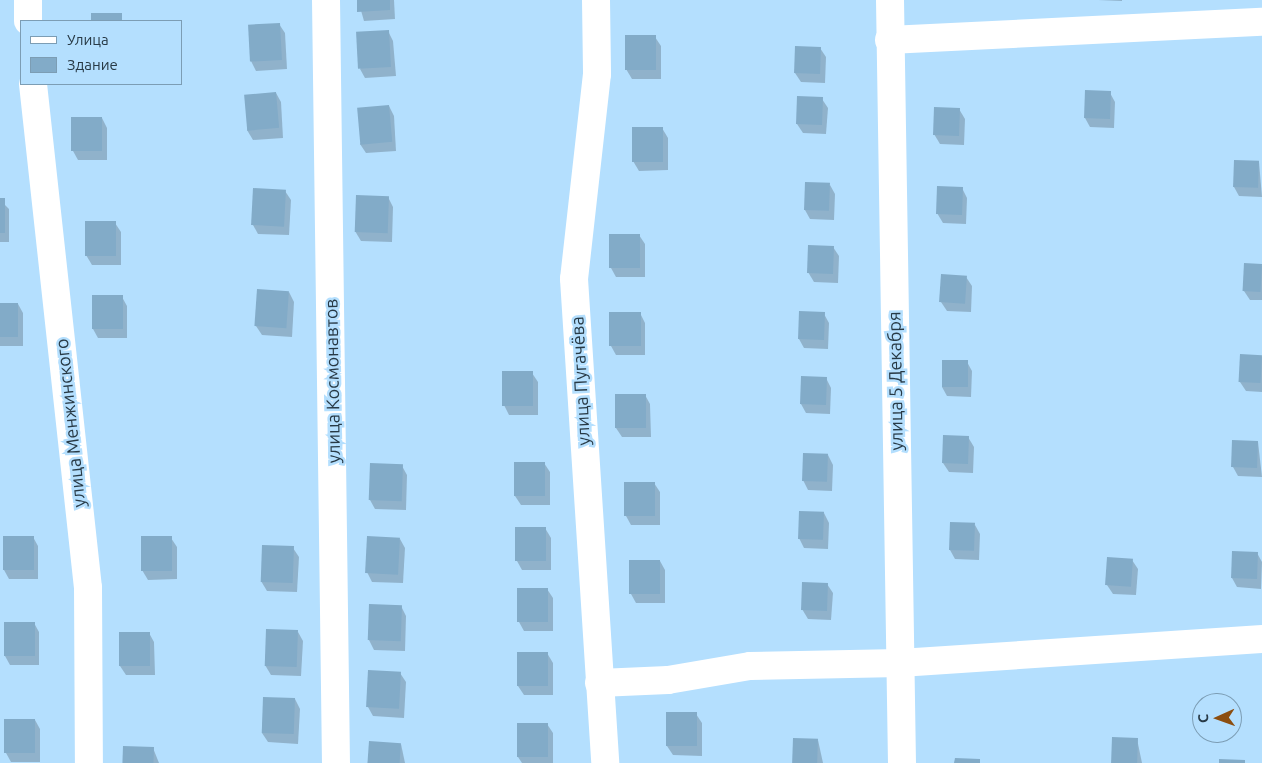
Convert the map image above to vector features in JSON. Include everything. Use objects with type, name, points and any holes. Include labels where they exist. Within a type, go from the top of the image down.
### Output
[{"type":"street","points":[[28,0],[28,20]]},
{"type":"street","name":"улица Космонавтов","points":[[326,0],[336,763]]},
{"type":"street","name":"улица Пугачёва","points":[[596,0],[597,74],[574,279],[598,683],[605,763]]},
{"type":"street","name":"улица 5 Декабря","points":[[890,0],[902,763]]},
{"type":"street","points":[[890,40],[1262,22]]},
{"type":"street","name":"улица Менжинского","points":[[33,85],[88,588],[90,763]]},
{"type":"street","points":[[598,683],[668,680],[750,666],[900,662],[1262,639]]},
{"type":"building","points":[[357,0],[390,0],[390,10],[357,12]]},
{"type":"building","points":[[91,13],[122,13],[122,20],[91,20]]},
{"type":"building","points":[[280,23],[282,60],[250,62],[248,25]]},
{"type":"building","points":[[389,30],[391,67],[358,69],[356,32]]},
{"type":"building","points":[[625,35],[656,35],[656,70],[625,70]]},
{"type":"building","points":[[795,46],[821,47],[820,74],[794,73]]},
{"type":"building","points":[[1085,90],[1111,91],[1110,119],[1084,118]]},
{"type":"building","points":[[276,92],[279,128],[247,131],[244,95]]},
{"type":"building","points":[[797,96],[823,97],[822,125],[796,124]]},
{"type":"building","points":[[389,105],[392,142],[360,145],[357,108]]},
{"type":"building","points":[[934,107],[960,108],[959,136],[933,135]]},
{"type":"building","points":[[71,117],[102,117],[102,151],[71,151]]},
{"type":"building","points":[[632,127],[663,127],[663,162],[632,162]]},
{"type":"building","points":[[1234,160],[1259,161],[1258,188],[1233,187]]},
{"type":"building","points":[[805,182],[830,183],[829,211],[804,210]]},
{"type":"building","points":[[937,186],[963,187],[962,215],[936,214]]},
{"type":"building","points":[[253,188],[286,190],[284,227],[251,225]]},
{"type":"building","points":[[356,195],[389,196],[388,233],[355,232]]},
{"type":"building","points":[[0,198],[5,198],[5,233],[0,233]]},
{"type":"building","points":[[85,221],[116,221],[116,256],[85,256]]},
{"type":"building","points":[[609,234],[640,234],[640,268],[609,268]]},
{"type":"building","points":[[808,245],[834,246],[833,274],[807,273]]},
{"type":"building","points":[[1244,263],[1262,264],[1261,292],[1243,291]]},
{"type":"building","points":[[941,274],[967,276],[965,304],[939,302]]},
{"type":"building","points":[[257,289],[289,291],[286,328],[254,326]]},
{"type":"building","points":[[92,295],[123,295],[123,329],[92,329]]},
{"type":"building","points":[[0,303],[18,303],[18,337],[0,337]]},
{"type":"building","points":[[799,311],[825,312],[824,340],[798,339]]},
{"type":"building","points":[[609,312],[641,312],[641,346],[609,346]]},
{"type":"building","points":[[1240,354],[1262,355],[1261,383],[1239,382]]},
{"type":"building","points":[[942,360],[968,360],[968,387],[942,387]]},
{"type":"building","points":[[502,371],[533,371],[533,406],[502,406]]},
{"type":"building","points":[[801,376],[827,377],[826,405],[800,404]]},
{"type":"building","points":[[615,394],[646,394],[646,428],[615,428]]},
{"type":"building","points":[[943,435],[969,436],[968,464],[942,463]]},
{"type":"building","points":[[1232,440],[1258,441],[1257,468],[1231,467]]},
{"type":"building","points":[[803,453],[828,454],[827,482],[802,481]]},
{"type":"building","points":[[514,462],[545,462],[545,496],[514,496]]},
{"type":"building","points":[[370,463],[403,464],[402,501],[369,500]]},
{"type":"building","points":[[624,482],[655,482],[655,516],[624,516]]},
{"type":"building","points":[[799,511],[824,512],[823,540],[798,539]]},
{"type":"building","points":[[950,522],[975,523],[974,551],[949,550]]},
{"type":"building","points":[[515,527],[546,527],[546,561],[515,561]]},
{"type":"building","points":[[3,536],[34,536],[34,570],[3,570]]},
{"type":"building","points":[[141,536],[172,536],[172,571],[141,571]]},
{"type":"building","points":[[367,536],[400,538],[398,575],[365,573]]},
{"type":"building","points":[[262,545],[294,546],[293,583],[261,582]]},
{"type":"building","points":[[1232,551],[1258,552],[1257,579],[1231,578]]},
{"type":"building","points":[[1107,557],[1133,559],[1131,587],[1105,585]]},
{"type":"building","points":[[629,560],[660,560],[660,594],[629,594]]},
{"type":"building","points":[[802,582],[828,583],[827,611],[801,610]]},
{"type":"building","points":[[517,588],[548,588],[548,622],[517,622]]},
{"type":"building","points":[[369,604],[402,605],[401,641],[368,640]]},
{"type":"building","points":[[4,622],[35,622],[35,656],[4,656]]},
{"type":"building","points":[[266,629],[298,630],[297,667],[265,666]]},
{"type":"building","points":[[119,632],[150,632],[150,666],[119,666]]},
{"type":"building","points":[[517,652],[548,652],[548,686],[517,686]]},
{"type":"building","points":[[368,670],[401,672],[399,709],[366,707]]},
{"type":"building","points":[[263,697],[295,698],[294,734],[262,733]]},
{"type":"building","points":[[666,712],[697,712],[697,746],[666,746]]},
{"type":"building","points":[[4,719],[35,719],[35,753],[4,753]]},
{"type":"building","points":[[517,723],[548,723],[548,757],[517,757]]},
{"type":"building","points":[[1112,737],[1138,738],[1137,763],[1111,763]]},
{"type":"building","points":[[793,738],[818,739],[817,763],[792,763]]},
{"type":"building","points":[[369,741],[401,743],[400,763],[367,763]]},
{"type":"building","points":[[123,746],[154,747],[153,763],[122,763]]},
{"type":"building","points":[[955,758],[980,759],[980,763],[954,763]]},
{"type":"building","points":[[1219,759],[1245,760],[1245,763],[1219,763]]}]
